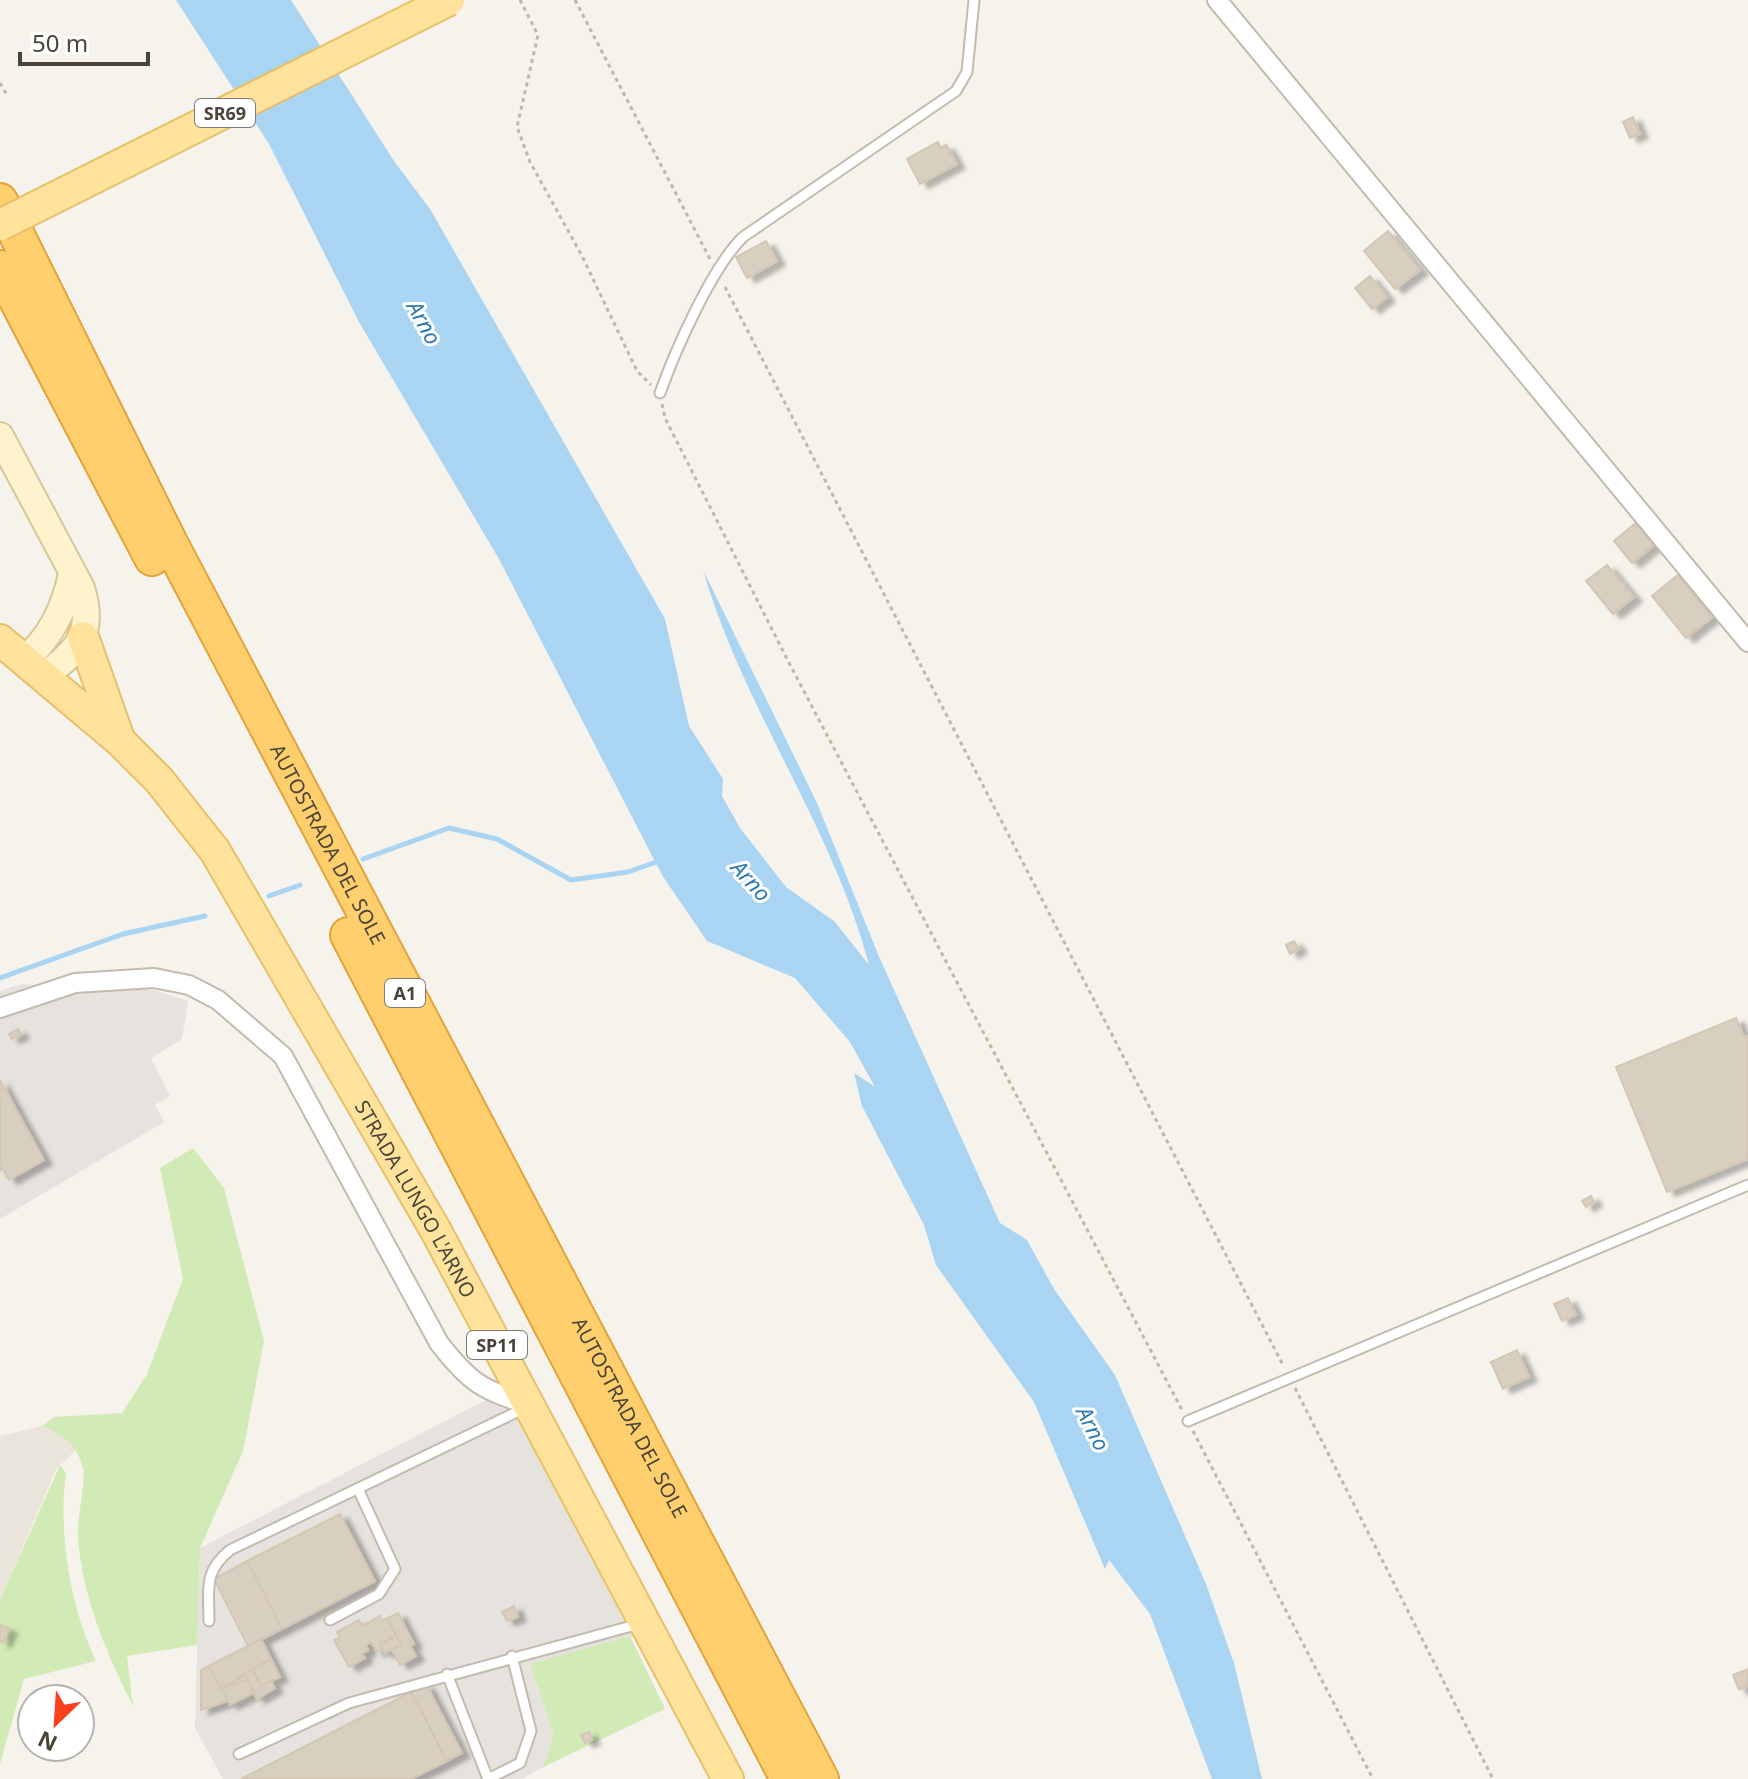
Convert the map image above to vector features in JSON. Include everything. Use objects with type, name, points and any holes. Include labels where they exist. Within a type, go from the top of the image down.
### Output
[{"type":"highway","name":"AUTOSTRADA DEL SOLE","points":[[0,201],[170,543],[821,1779]]},
{"type":"highway","name":"AUTOSTRADA DEL SOLE","points":[[0,268],[788,1779]]},
{"type":"main road","name":"SR69","points":[[0,225],[449,0]]},
{"type":"main road","points":[[83,637],[120,741]]},
{"type":"main road","name":"STRADA LUNGO L'ARNO","points":[[0,640],[120,741],[159,780],[215,851],[436,1231],[728,1779]]},
{"type":"street","points":[[1217,0],[1748,642]]},
{"type":"street","points":[[0,436],[87,607],[88,624],[83,637],[65,660],[34,667]]},
{"type":"street","points":[[34,667],[68,592],[72,574]]},
{"type":"street","points":[[0,1008],[75,983],[154,978],[189,985],[218,1000],[283,1056],[439,1343],[464,1376],[491,1393],[530,1405]]},
{"type":"lane","points":[[660,393],[671,360],[725,255],[743,237],[956,91],[967,72],[974,0]]},
{"type":"lane","points":[[1188,1421],[1748,1185]]},
{"type":"lane","points":[[209,1621],[209,1577],[213,1564],[230,1550],[530,1405]]},
{"type":"lane","points":[[330,1620],[379,1594],[395,1569],[358,1489]]},
{"type":"lane","points":[[239,1754],[349,1703],[512,1656],[646,1622]]},
{"type":"lane","points":[[447,1674],[488,1779],[520,1763],[531,1731],[512,1656]]},
{"type":"path","points":[[520,0],[538,35],[517,127],[530,162],[582,256],[637,371],[660,393],[665,418],[787,659],[1373,1779]]},
{"type":"path","points":[[575,0],[1291,1380],[1493,1779]]},
{"type":"path","points":[[0,83],[7,95]]},
{"type":"shaded area","points":[[21,984],[154,990],[188,1001],[182,1039],[151,1058],[170,1096],[155,1105],[164,1122],[0,1219],[0,991]]},
{"type":"shaded area","points":[[507,1389],[637,1635],[530,1665],[554,1735],[543,1767],[521,1779],[223,1779],[195,1728],[200,1548]]},
{"type":"shaded area","points":[[42,1426],[58,1432],[76,1450],[56,1469],[0,1600],[0,1436]]},
{"type":"green space","points":[[193,1148],[224,1188],[264,1341],[243,1451],[200,1548],[197,1645],[127,1656],[133,1706],[105,1645],[84,1581],[78,1536],[83,1482],[81,1460],[68,1441],[42,1426],[54,1417],[122,1413],[147,1374],[183,1279],[160,1168]]},
{"type":"green space","points":[[60,1465],[66,1473],[64,1520],[68,1569],[79,1617],[96,1661],[16,1683],[16,1707],[0,1764],[0,1600]]},
{"type":"green space","points":[[630,1636],[665,1709],[543,1767],[554,1735],[530,1664]]},
{"type":"water","name":"Arno","points":[[176,0],[291,0],[394,161],[430,209],[665,619],[689,726],[723,779],[722,796],[740,828],[786,887],[835,922],[869,965],[834,864],[741,671],[703,570],[817,803],[880,959],[1000,1223],[1027,1240],[1054,1289],[1115,1375],[1206,1584],[1234,1663],[1262,1779],[1212,1779],[1150,1614],[1109,1560],[1105,1569],[1034,1402],[936,1265],[924,1225],[862,1106],[854,1073],[875,1087],[850,1042],[795,978],[707,941],[662,875],[499,559],[359,322],[269,144]]},
{"type":"building","points":[[1633,117],[1640,134],[1630,138],[1623,122]]},
{"type":"building","points":[[938,142],[941,148],[946,145],[957,164],[920,184],[907,159]]},
{"type":"building","points":[[1388,231],[1420,270],[1395,289],[1364,251]]},
{"type":"building","points":[[766,241],[777,261],[747,278],[736,257]]},
{"type":"building","points":[[1370,276],[1387,297],[1372,309],[1355,288]]},
{"type":"building","points":[[1636,523],[1654,545],[1632,563],[1614,541]]},
{"type":"building","points":[[1607,565],[1634,597],[1613,614],[1586,581]]},
{"type":"building","points":[[1678,575],[1712,617],[1686,638],[1652,596]]},
{"type":"building","points":[[1294,941],[1299,949],[1290,954],[1286,945]]},
{"type":"building","points":[[1736,1018],[1744,1037],[1748,1036],[1748,1159],[1667,1192],[1616,1067]]},
{"type":"building","points":[[18,1029],[21,1034],[12,1039],[9,1034]]},
{"type":"building","points":[[0,1080],[44,1160],[9,1180],[3,1169],[0,1171]]},
{"type":"building","points":[[1591,1196],[1594,1202],[1586,1207],[1582,1201]]},
{"type":"building","points":[[1568,1298],[1576,1315],[1562,1321],[1554,1304]]},
{"type":"building","points":[[1517,1350],[1529,1377],[1503,1389],[1491,1362]]},
{"type":"building","points":[[340,1514],[375,1581],[282,1629],[247,1561]]},
{"type":"building","points":[[247,1561],[282,1629],[248,1646],[214,1579]]},
{"type":"building","points":[[514,1606],[518,1617],[507,1621],[502,1612]]},
{"type":"building","points":[[398,1613],[414,1644],[410,1645],[416,1656],[400,1665],[392,1650],[401,1645],[388,1618]]},
{"type":"building","points":[[380,1616],[382,1621],[388,1618],[396,1636],[380,1644],[382,1648],[377,1652],[371,1642],[366,1645],[368,1650],[362,1654],[365,1658],[349,1667],[334,1640],[340,1637],[337,1632],[359,1620],[362,1626]]},
{"type":"building","points":[[0,1625],[9,1629],[3,1643],[0,1641]]},
{"type":"building","points":[[396,1636],[401,1645],[385,1653],[380,1644]]},
{"type":"building","points":[[261,1639],[271,1659],[221,1688],[209,1666]]},
{"type":"building","points":[[271,1659],[280,1677],[261,1686],[252,1669]]},
{"type":"building","points":[[209,1666],[228,1701],[201,1710],[201,1670]]},
{"type":"building","points":[[252,1669],[261,1686],[271,1681],[275,1688],[257,1699],[244,1673]]},
{"type":"building","points":[[1748,1669],[1748,1686],[1739,1690],[1733,1675]]},
{"type":"building","points":[[245,1675],[247,1680],[231,1688],[229,1684]]},
{"type":"building","points":[[247,1680],[253,1693],[230,1705],[221,1688]]},
{"type":"building","points":[[426,1684],[462,1753],[447,1761],[411,1692]]},
{"type":"building","points":[[411,1692],[447,1761],[411,1779],[241,1779]]},
{"type":"building","points":[[589,1732],[592,1740],[585,1743],[581,1735]]},
{"type":"waterway","points":[[363,859],[449,828],[497,839],[571,880],[628,872],[662,860]]},
{"type":"waterway","points":[[269,896],[300,885]]},
{"type":"waterway","points":[[0,978],[123,934],[205,916]]}]
